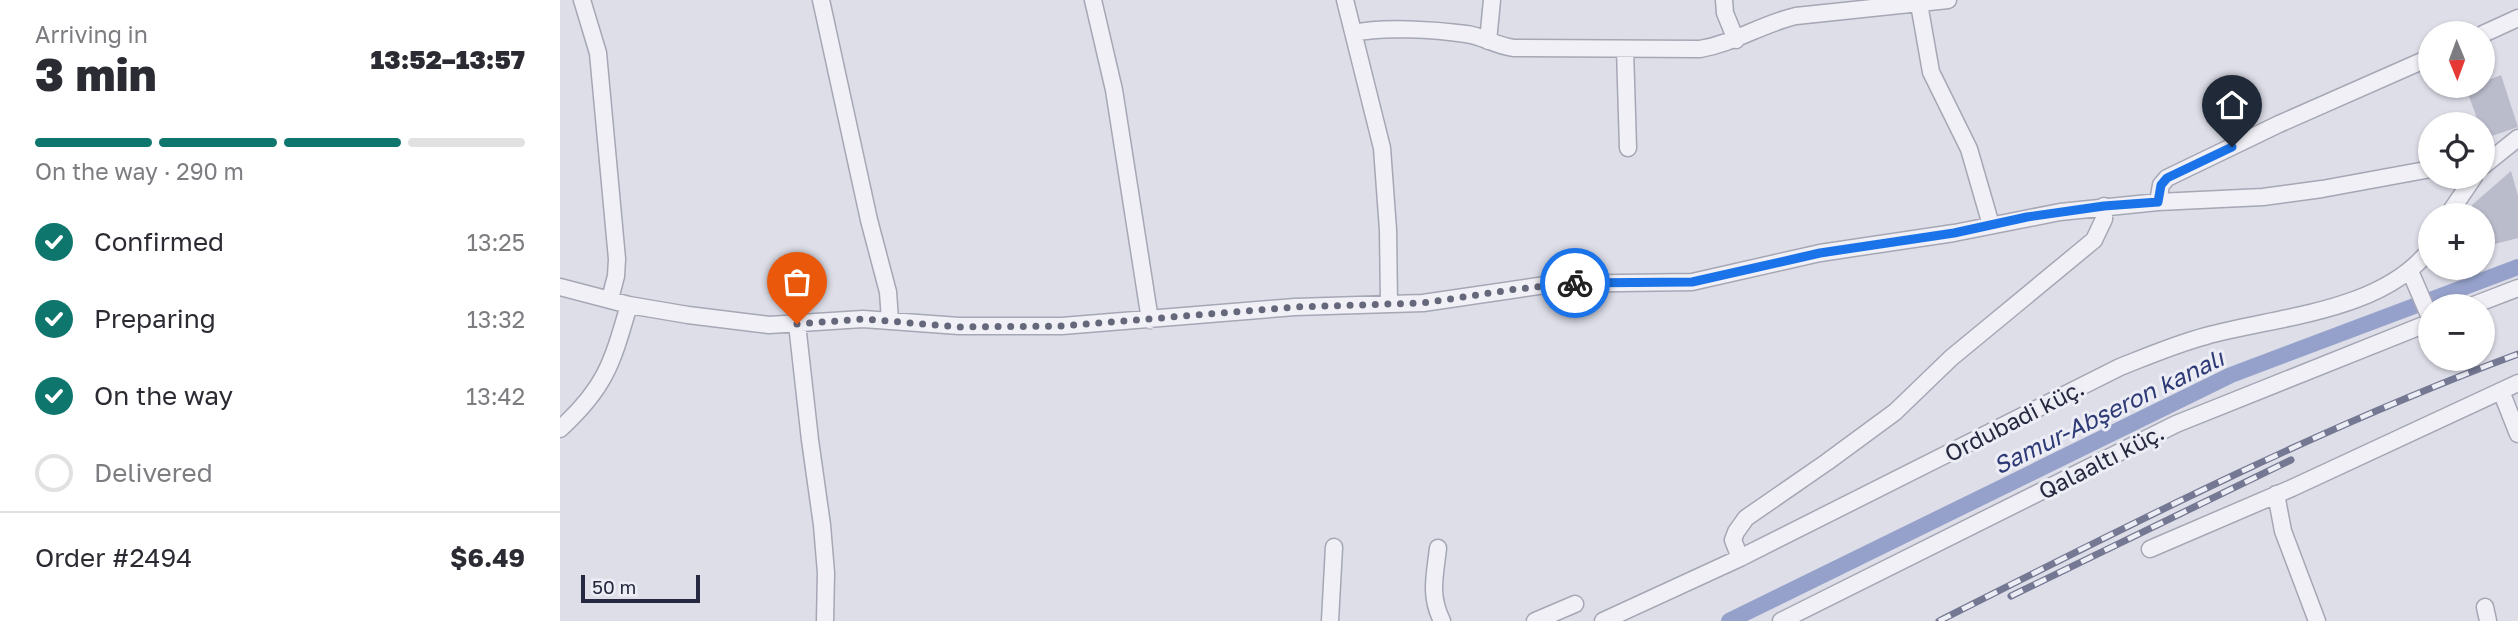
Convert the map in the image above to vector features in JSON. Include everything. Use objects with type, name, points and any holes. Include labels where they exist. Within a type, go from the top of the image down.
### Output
[{"type":"street","points":[[582,0],[598,53],[603,101],[617,259],[610,299]]},
{"type":"street","points":[[821,0],[869,219],[888,292],[890,320]]},
{"type":"street","points":[[1093,0],[1114,90],[1150,320]]},
{"type":"street","points":[[1345,0],[1382,148],[1388,230],[1389,303]]},
{"type":"street","points":[[1488,41],[1492,0]]},
{"type":"street","points":[[1724,0],[1725,13],[1736,40]]},
{"type":"street","points":[[1354,33],[1382,29],[1465,34],[1498,46],[1514,48],[1700,49],[1736,40],[1795,8],[1919,4],[1948,0]]},
{"type":"street","points":[[1919,4],[1931,72],[1969,149],[1991,225]]},
{"type":"street","points":[[2496,28],[2518,18]]},
{"type":"street","points":[[1625,49],[1628,148]]},
{"type":"street","points":[[2158,202],[2161,185],[2167,178],[2279,124],[2418,63]]},
{"type":"street","points":[[2495,156],[2518,138]]},
{"type":"street","points":[[560,287],[629,305],[735,322],[797,324],[863,319],[1003,328],[1150,320],[1295,307],[1452,300],[1552,284],[1692,282],[1820,253],[2038,215],[2104,206],[2263,197],[2418,171]]},
{"type":"street","points":[[1740,558],[1733,540],[1735,532],[1746,517],[1827,463],[1895,412],[1951,358],[2094,240],[2104,219],[2104,206]]},
{"type":"street","name":"Ordubadi küç.","points":[[1603,621],[1740,558],[2120,368],[2207,336],[2353,300],[2378,290],[2410,271],[2418,262]]},
{"type":"street","points":[[2410,271],[2420,294]]},
{"type":"street","points":[[2495,297],[2518,288]]},
{"type":"street","points":[[560,429],[579,411],[601,383],[613,360],[629,305]]},
{"type":"street","points":[[797,324],[822,525],[826,573],[825,621]]},
{"type":"street","name":"Qalaaltı küç.","points":[[1781,621],[2176,424],[2418,326]]},
{"type":"street","points":[[2150,549],[2518,383]]},
{"type":"street","points":[[2501,391],[2518,434]]},
{"type":"street","points":[[2276,494],[2283,531],[2317,621]]},
{"type":"street","points":[[1330,621],[1334,547]]},
{"type":"street","points":[[1438,548],[1433,590],[1434,606],[1442,621]]},
{"type":"street","points":[[1535,621],[1575,604]]},
{"type":"building","points":[[2501,75],[2518,127],[2495,135],[2495,112],[2475,112],[2470,98],[2496,98],[2496,77]]},
{"type":"building","points":[[2511,171],[2518,196],[2518,238],[2495,244],[2495,203],[2474,203],[2490,189],[2495,189],[2495,185]]},
{"type":"waterway","name":"Samur-Abşeron kanalı","points":[[1729,621],[2231,375],[2518,267]]},
{"type":"railway","points":[[1939,621],[2225,479],[2370,413],[2518,354]]},
{"type":"railway","points":[[2011,596],[2291,460]]},
{"type":"way so far","points":[[797,324],[863,319],[959,327],[1062,326],[1295,307],[1423,303],[1575,283]]},
{"type":"route","points":[[1575,283],[1692,282],[1820,253],[1954,233],[2027,217],[2104,206],[2158,202],[2161,185],[2167,178],[2232,147]]}]
